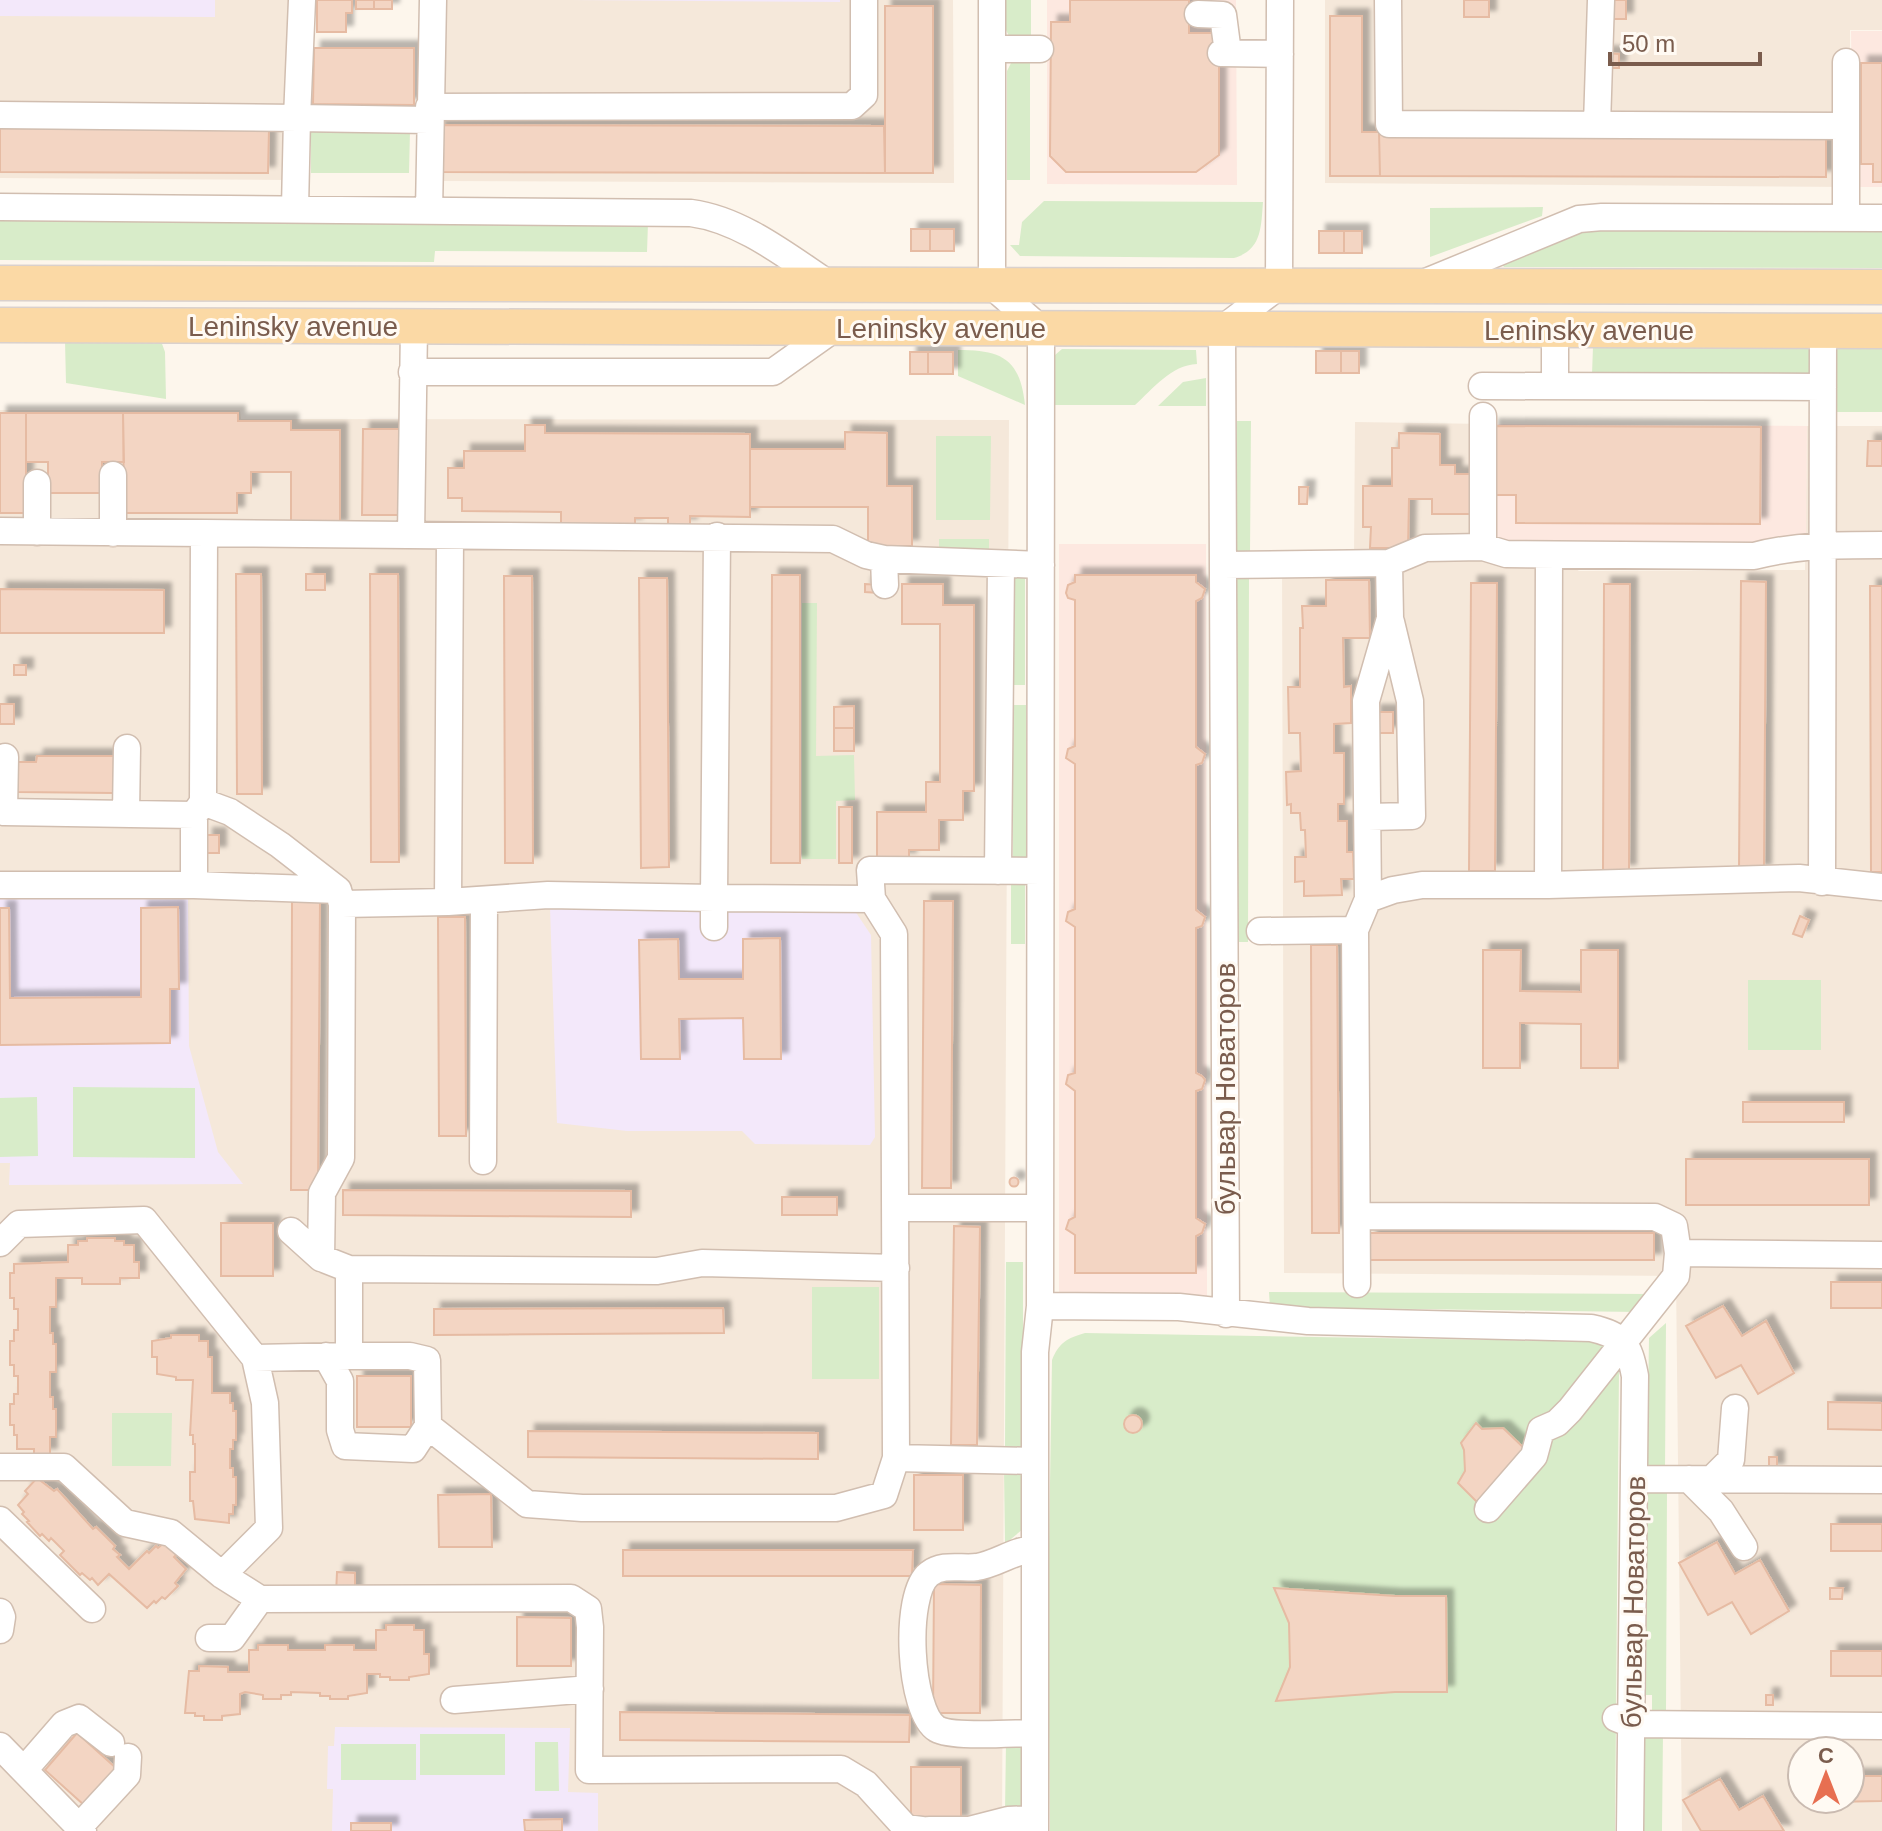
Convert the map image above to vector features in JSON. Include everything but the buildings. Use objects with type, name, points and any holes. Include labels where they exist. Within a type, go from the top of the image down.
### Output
[{"type":"main road","name":"Leninsky avenue","points":[[0,283],[1882,287]]},
{"type":"main road","points":[[1041,286],[1041,329]]},
{"type":"main road","points":[[1222,286],[1222,329]]},
{"type":"main road","name":"Leninsky avenue","points":[[0,325],[1882,331]]},
{"type":"street","points":[[295,208],[302,0]]},
{"type":"street","points":[[429,211],[433,0]]},
{"type":"street","points":[[0,115],[297,118],[852,106],[864,95],[864,0]]},
{"type":"street","points":[[0,1467],[64,1467],[125,1523],[171,1533],[222,1575],[260,1599],[571,1598],[588,1609],[589,1770],[841,1769],[866,1784],[906,1828],[969,1830],[1008,1820],[1035,1825],[1035,1352],[1040,1306],[1041,329],[992,286],[992,0]]},
{"type":"street","points":[[1222,329],[1279,286],[1280,0]]},
{"type":"street","points":[[1388,0],[1389,124],[1846,126]]},
{"type":"street","points":[[1597,125],[1601,0]]},
{"type":"street","points":[[1198,14],[1223,15],[1224,53],[1280,54]]},
{"type":"street","points":[[992,49],[1040,49]]},
{"type":"street","points":[[1846,62],[1846,218]]},
{"type":"street","points":[[0,207],[707,215],[759,239],[832,286]]},
{"type":"street","points":[[1417,286],[1579,219],[1882,218]]},
{"type":"street","points":[[411,535],[414,327]]},
{"type":"street","points":[[412,372],[773,372],[835,328]]},
{"type":"street","name":"бульвар Новаторов","points":[[1222,329],[1226,1314]]},
{"type":"street","points":[[1555,330],[1555,386]]},
{"type":"street","points":[[1822,882],[1823,331]]},
{"type":"street","points":[[1482,386],[1823,387]]},
{"type":"street","points":[[1483,416],[1483,547]]},
{"type":"street","points":[[113,475],[113,533]]},
{"type":"street","points":[[37,483],[37,532]]},
{"type":"street","points":[[0,531],[833,539],[866,555],[884,572],[1001,564],[1041,565]]},
{"type":"street","points":[[194,885],[204,533]]},
{"type":"street","points":[[448,902],[450,536]]},
{"type":"street","points":[[714,927],[717,536]]},
{"type":"street","points":[[1223,565],[1389,563],[1425,548],[1483,547],[1506,554],[1754,556],[1783,548],[1882,545]]},
{"type":"street","points":[[1548,885],[1549,555]]},
{"type":"street","points":[[1368,817],[1412,816],[1410,701],[1390,618],[1389,563]]},
{"type":"street","points":[[998,871],[1001,564]]},
{"type":"street","points":[[1357,1284],[1355,930],[1368,899],[1366,701],[1390,618]]},
{"type":"street","points":[[1000,696],[1041,695]]},
{"type":"street","points":[[126,814],[127,748]]},
{"type":"street","points":[[5,757],[4,812],[126,814],[198,808],[230,812],[280,845],[340,897],[341,1158],[322,1193],[321,1258]]},
{"type":"street","points":[[428,1426],[527,1504],[582,1508],[836,1508],[884,1495],[896,1458],[894,934],[872,899],[870,870],[1040,871]]},
{"type":"street","points":[[1368,899],[1393,890],[1422,885],[1799,878],[1882,887]]},
{"type":"street","points":[[0,885],[194,885],[448,902],[548,895],[872,899]]},
{"type":"street","points":[[483,1161],[484,900]]},
{"type":"street","points":[[1260,931],[1355,930]]},
{"type":"street","points":[[896,1208],[1040,1208]]},
{"type":"street","points":[[1357,1216],[1655,1217],[1674,1226],[1678,1253],[1676,1276],[1570,1410],[1557,1423],[1541,1430],[1534,1456],[1488,1509]]},
{"type":"street","points":[[0,1243],[19,1224],[144,1220],[255,1358],[265,1403],[269,1528],[222,1575]]},
{"type":"street","points":[[291,1231],[321,1258],[349,1269],[657,1271],[702,1263],[896,1268]]},
{"type":"street","points":[[1678,1253],[1882,1255]]},
{"type":"street","points":[[255,1358],[338,1356],[410,1356],[427,1360],[428,1426],[413,1449],[345,1446],[340,1430],[338,1356],[349,1269]]},
{"type":"street","points":[[1040,1306],[1179,1307],[1308,1321],[1591,1328],[1609,1332],[1624,1342]]},
{"type":"street","name":"бульвар Новаторов","points":[[1624,1342],[1635,1376],[1624,1721],[1630,1831]]},
{"type":"street","points":[[1701,1479],[1731,1460],[1735,1408]]},
{"type":"street","points":[[896,1458],[1035,1461]]},
{"type":"street","points":[[1634,1479],[1882,1480]]},
{"type":"street","points":[[1701,1479],[1744,1547]]},
{"type":"street","points":[[0,1520],[92,1609]]},
{"type":"street","points":[[1034,1549],[1021,1549],[979,1567],[945,1567],[929,1574],[920,1587],[912,1631],[917,1692],[924,1713],[936,1729],[953,1734],[1034,1733]]},
{"type":"street","points":[[209,1638],[232,1638],[260,1599]]},
{"type":"street","points":[[0,1612],[0,1630]]},
{"type":"street","points":[[454,1700],[590,1689]]},
{"type":"street","points":[[0,1746],[81,1829],[127,1775],[120,1750],[79,1718],[64,1724],[24,1770]]},
{"type":"street","points":[[1624,1721],[1882,1726]]},
{"type":"shaded area","points":[[0,0],[289,0],[287,180],[0,178]]},
{"type":"shaded area","points":[[0,0],[215,0],[215,17],[0,16]]},
{"type":"shaded area","points":[[439,0],[953,0],[954,183],[439,181]]},
{"type":"shaded area","points":[[571,0],[840,0],[840,2]]},
{"type":"shaded area","points":[[1047,0],[1236,0],[1237,185],[1047,184]]},
{"type":"shaded area","points":[[1325,0],[1882,0],[1882,30],[1850,30],[1850,187],[1325,183]]},
{"type":"shaded area","points":[[1851,31],[1882,31],[1882,187],[1853,187]]},
{"type":"shaded area","points":[[0,410],[240,410],[241,419],[1009,420],[1002,1831],[0,1831]]},
{"type":"shaded area","points":[[1355,422],[1487,424],[1542,544],[1579,571],[1805,570],[1807,426],[1882,426],[1882,1831],[1682,1831],[1676,1276],[1284,1273],[1282,558],[1354,557]]},
{"type":"shaded area","points":[[1487,424],[1807,426],[1806,543],[1486,544]]},
{"type":"shaded area","points":[[1059,544],[1206,544],[1207,1297],[1059,1297]]},
{"type":"shaded area","points":[[0,890],[188,892],[189,1046],[218,1152],[243,1184],[9,1185],[10,1163],[0,1163]]},
{"type":"shaded area","points":[[550,907],[853,908],[871,935],[875,1137],[870,1145],[755,1144],[742,1131],[627,1131],[557,1123]]},
{"type":"shaded area","points":[[335,1727],[570,1728],[568,1792],[598,1793],[598,1831],[332,1831],[333,1789],[327,1789],[328,1746],[334,1746]]},
{"type":"green space","points":[[1005,0],[1031,0],[1031,43],[1011,40],[1004,26]]},
{"type":"green space","points":[[1030,55],[1030,180],[1007,180],[1007,71],[1013,59]]},
{"type":"green space","points":[[311,131],[410,131],[409,173],[311,173]]},
{"type":"green space","points":[[1044,201],[1263,202],[1255,243],[1234,258],[1020,256],[1010,245],[1019,245],[1022,222]]},
{"type":"green space","points":[[1543,207],[1542,216],[1430,257],[1430,208]]},
{"type":"green space","points":[[0,219],[648,223],[647,252],[435,251],[434,262],[0,260]]},
{"type":"green space","points":[[1882,228],[1882,268],[1504,267],[1498,260],[1581,229]]},
{"type":"green space","points":[[65,341],[161,341],[165,352],[166,399],[66,383]]},
{"type":"green space","points":[[1593,347],[1811,348],[1811,377],[1592,374]]},
{"type":"green space","points":[[1830,348],[1882,348],[1882,412],[1830,412]]},
{"type":"green space","points":[[1062,349],[1196,350],[1197,364],[1171,373],[1135,405],[1055,405],[1055,355]]},
{"type":"green space","points":[[958,350],[986,352],[1006,360],[1018,377],[1025,405],[958,376]]},
{"type":"green space","points":[[1206,378],[1206,406],[1158,406],[1183,382]]},
{"type":"green space","points":[[1237,421],[1251,421],[1250,555],[1237,555]]},
{"type":"green space","points":[[936,436],[991,436],[990,520],[936,520]]},
{"type":"green space","points":[[939,539],[989,539],[989,549],[939,549]]},
{"type":"green space","points":[[1012,573],[1025,573],[1025,685],[1012,685]]},
{"type":"green space","points":[[1236,575],[1249,575],[1248,942],[1234,942]]},
{"type":"green space","points":[[802,603],[817,603],[816,756],[854,755],[855,800],[836,801],[836,859],[802,859]]},
{"type":"green space","points":[[1013,705],[1026,705],[1026,862],[1013,862]]},
{"type":"green space","points":[[1011,882],[1025,882],[1025,944],[1011,944]]},
{"type":"green space","points":[[1748,980],[1821,980],[1821,1050],[1748,1050]]},
{"type":"green space","points":[[73,1087],[195,1088],[195,1158],[73,1157]]},
{"type":"green space","points":[[37,1097],[38,1156],[0,1157],[0,1098]]},
{"type":"green space","points":[[1006,1262],[1023,1262],[1023,1450],[1005,1449]]},
{"type":"green space","points":[[812,1287],[879,1287],[879,1379],[812,1379]]},
{"type":"green space","points":[[1269,1292],[1650,1294],[1638,1312],[1270,1307]]},
{"type":"green space","points":[[1666,1323],[1665,1470],[1647,1470],[1649,1338]]},
{"type":"green space","points":[[1085,1333],[1608,1342],[1619,1370],[1615,1831],[1050,1831],[1048,1608],[1052,1360],[1064,1342]]},
{"type":"green space","points":[[112,1413],[172,1413],[171,1466],[112,1466]]},
{"type":"green space","points":[[1004,1471],[1023,1471],[1023,1529],[1005,1544]]},
{"type":"green space","points":[[1647,1490],[1667,1490],[1666,1714],[1652,1714],[1652,1695],[1646,1695]]},
{"type":"green space","points":[[1645,1732],[1663,1732],[1662,1831],[1644,1831]]},
{"type":"green space","points":[[420,1734],[505,1734],[505,1775],[420,1775]]},
{"type":"green space","points":[[535,1742],[558,1742],[559,1791],[535,1791]]},
{"type":"green space","points":[[1006,1743],[1022,1743],[1021,1811],[1005,1811]]},
{"type":"green space","points":[[341,1744],[416,1744],[416,1780],[341,1780]]}]
